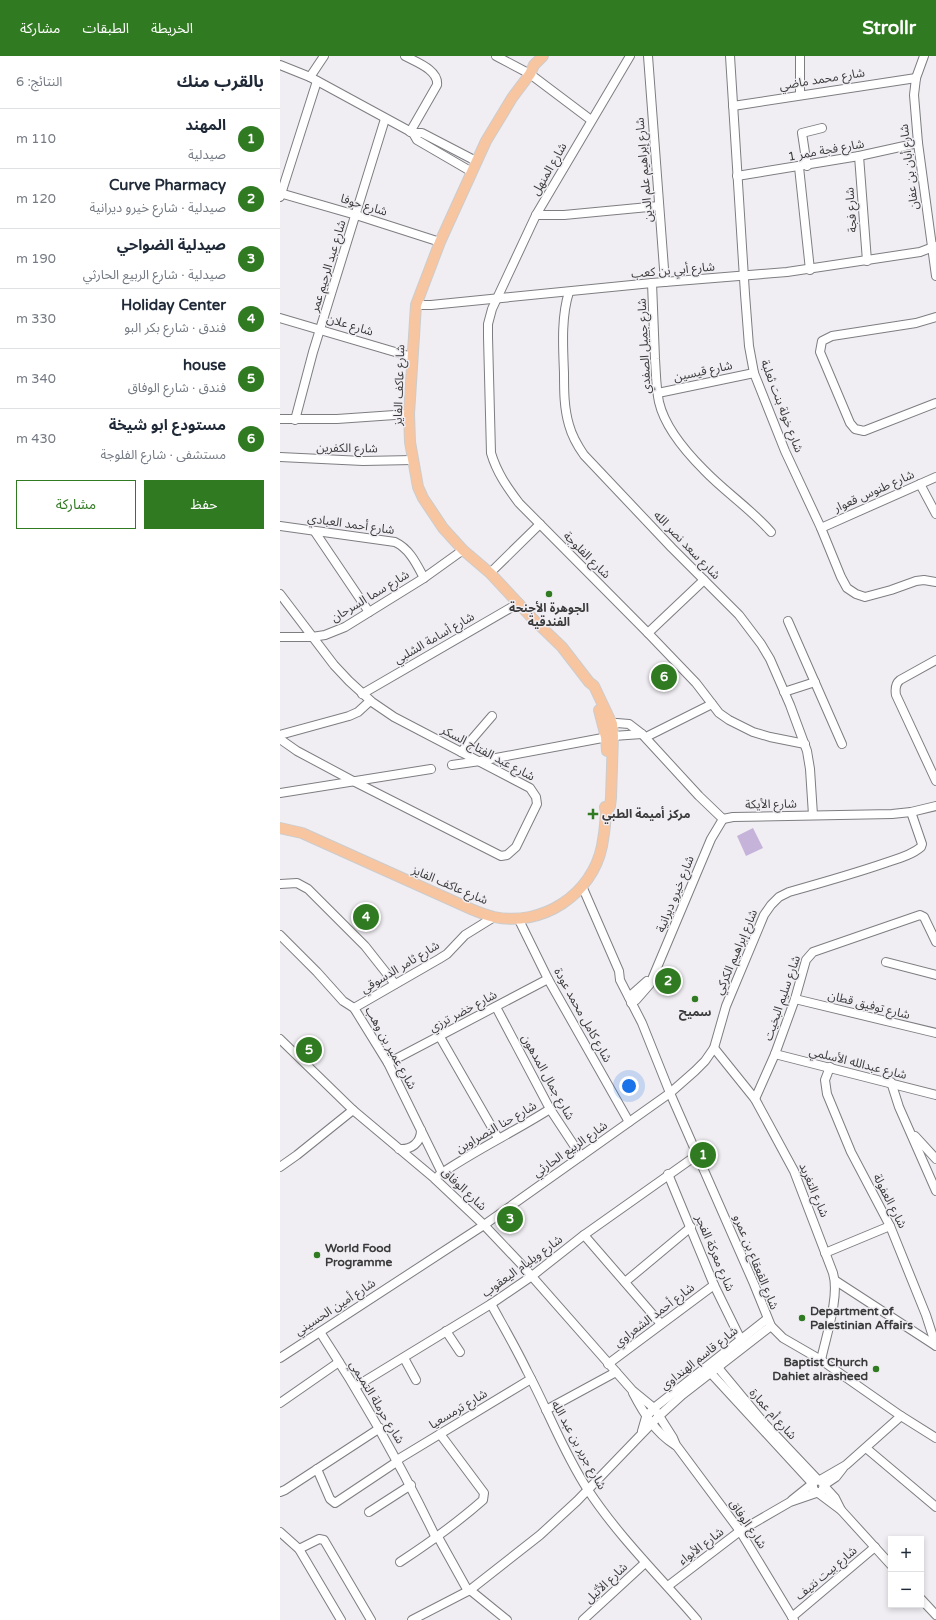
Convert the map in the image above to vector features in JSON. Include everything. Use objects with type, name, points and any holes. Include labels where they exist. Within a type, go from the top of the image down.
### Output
[{"type":"main road","name":"شارع عاكف الفايز","points":[[280,828],[302,833],[446,899],[494,917],[518,918],[537,915],[555,908],[574,895],[582,886],[593,871],[600,855],[605,829],[606,813],[610,806],[611,798],[610,736],[608,725],[594,686],[589,682],[562,647],[533,619],[490,573],[463,550],[443,528],[423,498],[418,487],[410,442],[409,414],[416,305],[440,242],[486,141],[500,117],[530,74],[534,65],[543,56]]},
{"type":"main road","name":"شارع عاكف الفايز","points":[[280,822],[296,827],[302,833]]},
{"type":"street","points":[[280,195],[314,79],[324,56]]},
{"type":"street","points":[[406,56],[432,72],[438,80],[412,133]]},
{"type":"street","points":[[496,56],[530,74],[592,120]]},
{"type":"street","name":"شارع المنهل","points":[[496,299],[536,215],[630,56]]},
{"type":"street","name":"شارع إبراهيم علم الدين","points":[[648,56],[665,282]]},
{"type":"street","name":"شارع خولة بنت ثعلبة","points":[[730,56],[743,275],[749,346],[754,372],[785,451],[822,528],[843,582],[848,588],[856,594],[865,597],[916,581],[924,580],[936,582]]},
{"type":"street","points":[[800,56],[800,95]]},
{"type":"street","name":"شارع أبان بن عفان","points":[[924,56],[916,78],[914,95],[918,143],[934,247],[936,276]]},
{"type":"street","points":[[280,65],[314,79],[412,133],[417,140],[472,172]]},
{"type":"street","name":"شارع محمد ماضي","points":[[733,106],[916,78]]},
{"type":"street","name":"شارع عبد الرحيم عمر","points":[[295,420],[385,119]]},
{"type":"street","points":[[810,270],[802,133],[822,128]]},
{"type":"street","points":[[412,133],[422,133],[476,161]]},
{"type":"street","name":"شارع فجة ممر 1","points":[[737,176],[859,156],[918,143]]},
{"type":"street","name":"شارع فجة","points":[[859,156],[867,261]]},
{"type":"street","name":"شارع حوفا","points":[[280,195],[356,215],[440,242]]},
{"type":"street","points":[[536,215],[564,215],[659,206]]},
{"type":"street","name":"شارع أبي بن كعب","points":[[416,305],[432,305],[652,283],[810,270],[920,252],[934,247]]},
{"type":"street","name":"شارع جميل الصفدي","points":[[652,283],[653,324],[659,402],[668,422],[681,444],[707,474],[761,521],[771,532]]},
{"type":"street","name":"شارع سعد نصر الله","points":[[569,292],[565,306],[563,343],[565,406],[572,435],[584,455],[739,615],[756,635],[770,658],[805,744],[810,769],[813,815]]},
{"type":"street","name":"شارع الفلوجة","points":[[496,299],[488,324],[491,453],[495,468],[505,485],[540,524],[696,683],[724,717],[741,727],[770,737],[805,744]]},
{"type":"street","points":[[936,317],[916,323],[832,336],[822,341],[820,348],[820,352],[845,414],[852,426],[857,430],[864,431],[936,403]]},
{"type":"street","name":"شارع علان","points":[[280,318],[412,357]]},
{"type":"street","name":"شارع قيسين","points":[[658,393],[754,372]]},
{"type":"street","points":[[280,419],[338,419],[409,414]]},
{"type":"street","name":"شارع الكفرين","points":[[280,457],[363,461],[413,460]]},
{"type":"street","name":"شارع طنوس قعوار","points":[[822,528],[936,477]]},
{"type":"street","points":[[920,484],[936,514]]},
{"type":"street","points":[[490,573],[540,524]]},
{"type":"street","name":"شارع أحمد العبادي","points":[[280,526],[395,542],[402,546],[408,553],[424,578]]},
{"type":"street","points":[[315,532],[369,612]]},
{"type":"street","name":"شارع سما السرحان","points":[[280,637],[312,638],[335,632],[424,578],[463,550]]},
{"type":"street","points":[[648,633],[704,580]]},
{"type":"street","name":"شارع عبد الفتاح السكر","points":[[280,594],[334,665],[370,701],[394,717],[530,788],[537,800],[537,804],[516,847],[505,856],[355,782],[297,751],[280,739]]},
{"type":"street","name":"شارع أسامة الشلبي","points":[[362,694],[519,603]]},
{"type":"street","points":[[788,621],[842,744]]},
{"type":"street","points":[[936,660],[897,682],[895,688],[896,695],[936,781]]},
{"type":"street","points":[[784,692],[815,682]]},
{"type":"street","points":[[280,736],[349,716],[358,712],[370,701]]},
{"type":"street","points":[[452,765],[610,736],[644,736],[712,704]]},
{"type":"street","points":[[461,752],[492,716]]},
{"type":"street","points":[[608,725],[629,724],[644,736],[680,776],[723,819]]},
{"type":"street","points":[[280,793],[431,770]]},
{"type":"street","name":"شارع الأيكة","points":[[723,819],[733,817],[892,814],[911,812],[936,806]]},
{"type":"street","name":"شارع إبراهيم الكركي","points":[[670,1093],[705,1061],[714,1048],[726,1006],[738,975],[759,925],[771,904],[779,897],[789,892],[870,868],[918,850],[922,844],[911,812]]},
{"type":"street","name":"شارع خيرو ديرانية","points":[[633,999],[650,984],[711,839],[723,819]]},
{"type":"street","points":[[280,884],[297,883],[308,889],[364,946],[395,984]]},
{"type":"street","name":"شارع القعقاع بن عمرو","points":[[582,886],[619,971],[624,977],[670,1093],[754,1284],[769,1322],[783,1338],[821,1360],[901,1416],[936,1438]]},
{"type":"street","name":"شارع سليم البخيت","points":[[755,1098],[775,1054],[795,999],[806,960],[813,952],[920,915],[924,917],[936,942]]},
{"type":"street","name":"شارع ثامر الدسوقي","points":[[354,1008],[447,954],[465,935],[494,917]]},
{"type":"street","name":"شارع كامل محمد عودة","points":[[518,918],[548,978],[629,1122]]},
{"type":"street","name":"شارع عمير بن وهب","points":[[280,935],[317,972],[343,1001],[354,1008],[388,1064],[442,1173]]},
{"type":"street","points":[[886,962],[936,975]]},
{"type":"street","name":"شارع خضر ترزي","points":[[388,1064],[548,978]]},
{"type":"street","name":"شارع توفيق قطان","points":[[795,999],[936,1033]]},
{"type":"street","name":"شارع جمال المدهون","points":[[496,1007],[550,1109],[581,1156]]},
{"type":"street","points":[[440,1037],[498,1138]]},
{"type":"street","name":"شارع الوفاق","points":[[280,1039],[353,1110],[434,1178],[484,1225],[532,1276],[632,1390],[654,1408],[676,1445],[740,1531],[793,1618]]},
{"type":"street","name":"شارع التغريد","points":[[714,1048],[755,1098],[794,1171],[836,1281],[834,1300],[821,1360]]},
{"type":"street","name":"شارع عبدالله الأسلمي","points":[[775,1054],[890,1082],[936,1095]]},
{"type":"street","name":"شارع العفولة","points":[[830,1067],[825,1080],[827,1094],[851,1152],[890,1226],[926,1315],[936,1346]]},
{"type":"street","points":[[890,1082],[899,1107],[936,1191]]},
{"type":"street","name":"شارع الربيع الحارثي","points":[[484,1225],[670,1093]]},
{"type":"street","name":"شارع حنا النصراوين","points":[[434,1178],[498,1138],[524,1125],[550,1109]]},
{"type":"street","points":[[280,1166],[297,1155],[353,1110]]},
{"type":"street","points":[[399,1149],[409,1148],[417,1143],[421,1134],[421,1129]]},
{"type":"street","points":[[910,1130],[936,1159]]},
{"type":"street","name":"شارع ويليام اليعقوب","points":[[355,1388],[491,1304],[532,1276],[584,1235],[697,1154]]},
{"type":"street","name":"شارع معركة الفجر","points":[[668,1174],[714,1285],[741,1340]]},
{"type":"street","name":"شارع أمين الحسيني","points":[[280,1358],[484,1225]]},
{"type":"street","points":[[825,1253],[890,1226]]},
{"type":"street","points":[[625,1282],[691,1227]]},
{"type":"street","points":[[584,1235],[661,1324]]},
{"type":"street","points":[[836,1281],[936,1346]]},
{"type":"street","name":"شارع أحمد الشعراوي","points":[[608,1364],[714,1285]]},
{"type":"street","name":"شارع جرير بن عبد الله","points":[[491,1304],[531,1379],[560,1440],[588,1490],[645,1563],[668,1586],[697,1620]]},
{"type":"street","name":"شارع قاسم الهنداوي","points":[[716,1365],[741,1340],[769,1322]]},
{"type":"street","name":"شارع قاسم الهنداوي","points":[[649,1420],[654,1408],[708,1371],[769,1322]]},
{"type":"street","points":[[446,1331],[460,1352]]},
{"type":"street","name":"شارع حرملة التميمي","points":[[320,1332],[380,1428],[411,1485],[437,1538],[469,1591]]},
{"type":"street","points":[[404,1358],[416,1380]]},
{"type":"street","points":[[280,1403],[339,1362]]},
{"type":"street","name":"شارع أم عمارة","points":[[716,1365],[762,1425]]},
{"type":"street","name":"شارع قاسم الهنداوي","points":[[649,1420],[659,1416],[708,1371]]},
{"type":"street","name":"شارع أم عمارة","points":[[708,1371],[835,1498],[841,1510]]},
{"type":"street","points":[[546,1410],[616,1372]]},
{"type":"street","name":"شارع ترمسعيا","points":[[317,1469],[330,1499],[334,1503],[440,1434],[531,1379]]},
{"type":"street","name":"شارع الوفاق","points":[[632,1390],[649,1420],[665,1438],[676,1445]]},
{"type":"street","name":"شارع الأبواء","points":[[790,1502],[798,1494],[819,1483],[836,1477],[846,1465],[901,1416]]},
{"type":"street","points":[[412,1620],[469,1591],[540,1535],[588,1490],[642,1432],[649,1420]]},
{"type":"street","points":[[280,1492],[380,1428]]},
{"type":"street","points":[[400,1562],[437,1538],[464,1517],[483,1500],[484,1497],[484,1493],[440,1434]]},
{"type":"street","points":[[866,1448],[936,1507]]},
{"type":"street","name":"شارع الأبواء","points":[[668,1586],[740,1531],[790,1502],[822,1491],[819,1483]]},
{"type":"street","points":[[369,1512],[411,1485]]},
{"type":"street","name":"شارع أم عمارة","points":[[817,1492],[841,1510],[888,1562]]},
{"type":"street","points":[[280,1532],[299,1549],[341,1620]]},
{"type":"street","points":[[299,1549],[319,1539],[324,1540],[371,1620]]},
{"type":"street","name":"شارع بيت نتيف","points":[[793,1618],[875,1547]]},
{"type":"street","name":"شارع الأثيل","points":[[583,1620],[645,1563]]},
{"type":"street","points":[[469,1591],[507,1620]]},
{"type":"street","points":[[924,1602],[936,1615]]},
{"type":"shaded area","points":[[753,828],[763,848],[746,856],[737,836]]},
{"type":"place","name":"الجوهرة الأجنحة الفندقية","points":[[549,594]]},
{"type":"place","name":"مستودع ابو شيخة","points":[[664,677]]},
{"type":"place","name":"مركز أميمة الطبي","points":[[593,814]]},
{"type":"place","name":"Holiday Center","points":[[366,917]]},
{"type":"place","name":"Curve Pharmacy","points":[[668,981]]},
{"type":"place","name":"سميح","points":[[695,999]]},
{"type":"place","name":"house","points":[[309,1050]]},
{"type":"place","name":"المهند","points":[[703,1155]]},
{"type":"place","name":"صيدلية الضواحي","points":[[510,1219]]},
{"type":"place","name":"World Food Programme","points":[[317,1255]]},
{"type":"place","name":"Department of Palestinian Affairs","points":[[802,1318]]},
{"type":"place","name":"Baptist Church Dahiet alrasheed","points":[[876,1369]]}]
